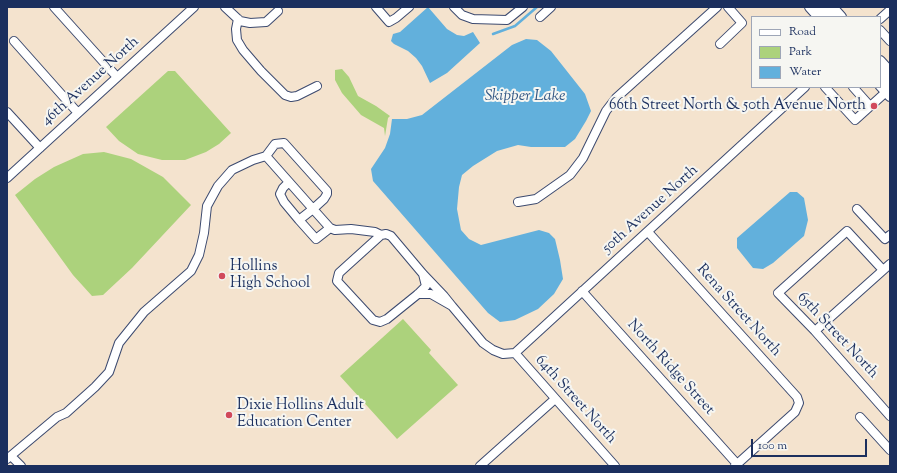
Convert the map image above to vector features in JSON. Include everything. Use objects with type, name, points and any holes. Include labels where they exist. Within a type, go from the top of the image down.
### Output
[{"type":"main road","points":[[810,7],[818,16]]},
{"type":"main road","points":[[821,7],[829,16]]},
{"type":"main road","points":[[832,7],[840,16]]},
{"type":"main road","points":[[881,62],[890,72]]},
{"type":"main road","points":[[881,75],[887,89]]},
{"type":"street","points":[[54,7],[117,78]]},
{"type":"street","name":"46th Avenue North","points":[[7,178],[194,7]]},
{"type":"street","points":[[225,7],[238,19],[244,22],[263,22],[272,18],[278,11]]},
{"type":"street","points":[[376,7],[389,22],[409,7]]},
{"type":"street","points":[[454,7],[462,15],[473,19],[507,20],[523,7]]},
{"type":"street","points":[[540,17],[551,7]]},
{"type":"street","points":[[518,202],[536,199],[570,175],[583,158],[606,112],[616,98],[717,7]]},
{"type":"street","points":[[720,44],[742,23],[728,7]]},
{"type":"street","points":[[881,18],[890,10]]},
{"type":"street","points":[[238,19],[236,29],[237,40],[243,50],[281,92],[291,97],[297,96],[317,86]]},
{"type":"street","points":[[881,31],[890,41]]},
{"type":"street","points":[[14,40],[78,113]]},
{"type":"street","name":"50th Avenue North","points":[[514,353],[805,88]]},
{"type":"street","points":[[827,88],[855,120],[887,89]]},
{"type":"street","points":[[854,88],[870,106]]},
{"type":"street","points":[[7,112],[40,148]]},
{"type":"street","points":[[21,466],[9,458],[57,417],[66,413],[109,372],[119,344],[144,312],[191,271],[199,255],[204,233],[207,206],[218,186],[232,170],[253,160],[266,156],[275,144],[284,143],[327,191],[324,199],[299,220]]},
{"type":"street","points":[[266,156],[330,228],[335,230],[351,229],[375,232],[381,236]]},
{"type":"street","points":[[289,182],[280,194],[284,202],[299,220],[316,239],[330,228]]},
{"type":"street","points":[[857,209],[885,239],[890,235]]},
{"type":"street","name":"65th Street North","points":[[883,270],[847,231],[778,293],[815,331],[890,416]]},
{"type":"street","name":"Rena Street North","points":[[648,232],[797,397],[799,403],[795,412],[736,465]]},
{"type":"street","points":[[426,286],[387,319],[380,322],[372,320],[337,281],[339,273],[381,236],[386,234],[391,236],[484,343],[493,350],[503,354],[514,353]]},
{"type":"street","points":[[815,331],[890,264]]},
{"type":"street","points":[[423,274],[426,286],[431,294],[452,306]]},
{"type":"street","name":"North Ridge Street","points":[[582,291],[736,465]]},
{"type":"street","points":[[418,294],[431,294]]},
{"type":"street","name":"64th Street North","points":[[514,353],[615,466]]},
{"type":"street","points":[[480,466],[555,399]]},
{"type":"street","points":[[860,417],[890,450]]},
{"type":"green space","points":[[342,69],[349,77],[358,96],[390,116],[388,118],[385,136],[384,128],[361,115],[342,93],[335,80],[335,70]]},
{"type":"green space","points":[[168,71],[175,71],[231,133],[219,144],[206,152],[185,160],[162,160],[138,154],[119,141],[106,127]]},
{"type":"green space","points":[[104,152],[131,159],[163,177],[191,205],[132,268],[103,295],[92,296],[73,275],[15,195],[35,179],[54,167],[83,154]]},
{"type":"green space","points":[[403,319],[431,350],[429,353],[458,385],[397,439],[340,376]]},
{"type":"water","points":[[428,7],[447,29],[457,35],[464,36],[473,32],[480,43],[447,73],[430,83],[422,66],[416,58],[408,51],[391,41],[393,34],[400,32]]},
{"type":"water","name":"Skipper Lake","points":[[526,39],[537,40],[551,51],[585,94],[591,111],[575,139],[565,147],[531,147],[518,145],[497,151],[473,166],[462,175],[459,187],[457,209],[461,230],[469,239],[481,245],[539,230],[549,233],[555,239],[563,279],[554,294],[538,309],[515,320],[500,322],[488,313],[373,181],[371,169],[385,148],[390,134],[392,119],[407,119],[422,115],[512,45]]},
{"type":"water","points":[[790,192],[797,192],[804,198],[808,220],[804,236],[773,263],[763,269],[753,268],[737,248],[737,238]]},
{"type":"waterway","points":[[493,34],[515,26],[537,7]]},
{"type":"place","name":"66th Street North & 50th Avenue North","points":[[874,106]]},
{"type":"place","name":"Hollins High School","points":[[222,276]]},
{"type":"place","name":"Dixie Hollins Adult Education Center","points":[[229,415]]}]
